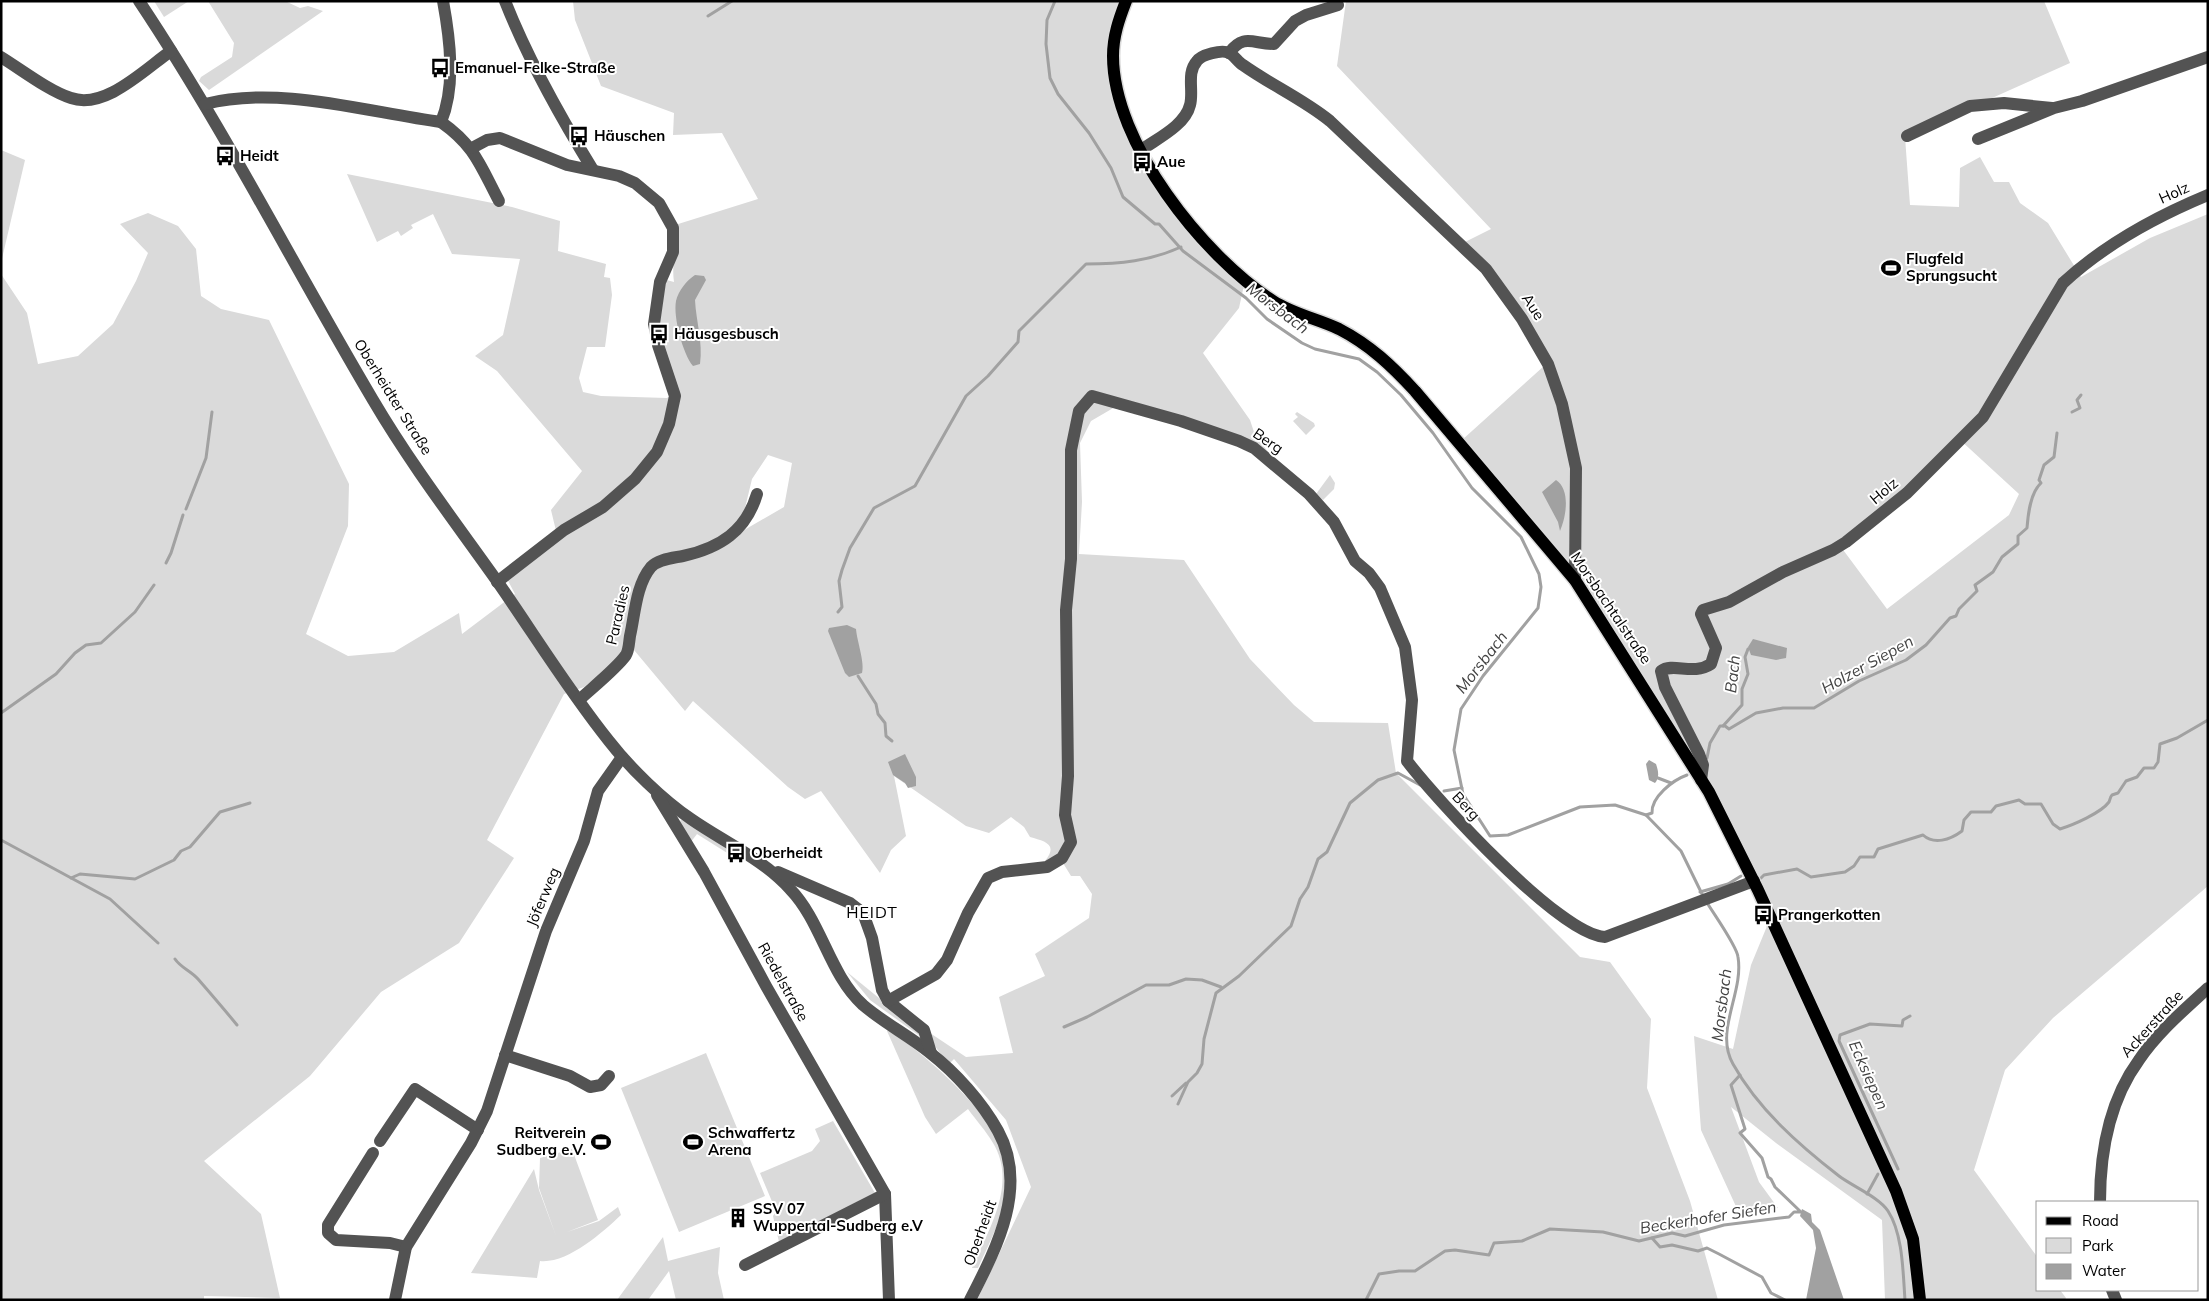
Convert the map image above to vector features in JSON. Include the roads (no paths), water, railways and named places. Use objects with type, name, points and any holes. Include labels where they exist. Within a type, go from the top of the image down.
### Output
[{"type":"main road","name":"Morsbachtalstraße","points":[[1126,1],[1116,30],[1113,67],[1124,114],[1140,150],[1183,215],[1247,282],[1275,302],[1356,339],[1388,362],[1415,391],[1575,580],[1701,780],[1726,822],[1754,881],[1903,1207],[1913,1238],[1920,1300]]},
{"type":"street","name":"Oberheidter Straße","points":[[139,1],[205,104],[375,404],[579,700],[622,757],[653,786]]},
{"type":"street","points":[[441,122],[448,105],[449,84],[447,22],[443,1]]},
{"type":"street","points":[[505,1],[513,22],[553,99],[593,170]]},
{"type":"street","points":[[1140,150],[1181,121],[1190,106],[1192,70],[1195,62],[1200,58],[1222,52],[1229,53],[1236,43],[1243,40],[1274,44],[1295,22],[1306,15],[1338,5]]},
{"type":"street","points":[[1,57],[70,98],[90,100],[111,94],[171,51]]},
{"type":"street","name":"Aue","points":[[1229,53],[1241,65],[1318,110],[1486,269],[1522,319],[1548,364],[1556,386],[1574,453],[1577,517],[1575,580]]},
{"type":"street","points":[[1978,139],[2054,108],[2082,101],[2208,57]]},
{"type":"street","points":[[205,104],[244,97],[308,101],[441,122],[458,134],[472,148],[499,201]]},
{"type":"street","points":[[1907,136],[1970,106],[2004,103],[2054,108]]},
{"type":"street","points":[[472,148],[487,140],[500,138],[567,165],[619,176],[635,183],[659,203],[673,228],[673,252],[660,282],[654,324],[658,345],[675,396],[669,424],[657,452],[635,479],[603,507],[564,530],[497,582]]},
{"type":"street","name":"Holz","points":[[1701,780],[1703,765],[1699,754],[1665,687],[1661,671],[1667,668],[1693,670],[1711,664],[1716,648],[1701,614],[1703,610],[1729,602],[1783,572],[1833,550],[1875,520],[1913,487],[1983,417],[1995,400],[2063,283],[2075,272],[2142,225],[2208,195]]},
{"type":"street","name":"Berg","points":[[888,1001],[936,974],[947,960],[968,913],[988,878],[1002,872],[1047,867],[1062,858],[1071,842],[1065,815],[1068,776],[1066,610],[1071,559],[1071,450],[1079,411],[1092,396],[1239,441],[1254,448],[1309,494],[1334,522],[1355,561],[1369,573],[1380,588],[1402,638],[1412,700],[1407,761],[1428,789],[1478,842],[1559,915],[1581,930],[1596,937],[1605,938],[1754,881]]},
{"type":"street","name":"Paradies","points":[[579,700],[626,654],[639,592],[652,566],[667,559],[701,552],[727,538],[743,525],[752,512],[757,494]]},
{"type":"street","name":"Jöferweg","points":[[395,1300],[406,1247],[478,1130],[546,931],[584,841],[598,791],[622,757]]},
{"type":"street","name":"Oberheidt","points":[[653,786],[690,818],[762,865],[787,885],[800,899],[818,928],[843,980],[859,1001],[931,1053],[966,1087],[1001,1135],[1010,1163],[1009,1206],[1004,1223],[970,1300]]},
{"type":"street","name":"Riedelstraße","points":[[653,786],[670,818],[704,872],[766,986],[885,1194],[889,1300]]},
{"type":"street","name":"Oberheidt","points":[[762,865],[850,903],[863,913],[872,938],[882,990],[888,1001],[924,1030],[931,1053]]},
{"type":"street","name":"Ackerstraße","points":[[2100,1201],[2104,1146],[2111,1117],[2124,1085],[2148,1048],[2208,988]]},
{"type":"street","points":[[505,1055],[570,1076],[590,1087],[601,1085],[609,1076]]},
{"type":"street","points":[[380,1141],[415,1089],[478,1130]]},
{"type":"street","points":[[374,1153],[328,1225],[328,1233],[336,1240],[390,1243],[406,1247]]},
{"type":"street","points":[[745,1265],[885,1194]]},
{"type":"water","points":[[695,275],[704,276],[706,280],[695,300],[701,356],[700,364],[693,366],[682,344],[675,308],[677,297],[681,290]]},
{"type":"water","points":[[1556,480],[1564,490],[1566,504],[1560,531],[1558,522],[1542,492]]},
{"type":"water","points":[[847,625],[856,629],[863,669],[862,673],[849,677],[845,673],[828,631],[829,628]]},
{"type":"water","points":[[1753,639],[1787,648],[1786,658],[1776,660],[1751,655],[1748,647]]},
{"type":"water","points":[[905,754],[916,777],[916,786],[908,788],[905,783],[893,775],[888,762]]},
{"type":"water","points":[[1649,760],[1656,764],[1658,776],[1655,783],[1649,780],[1646,764]]},
{"type":"water","points":[[1802,1209],[1811,1214],[1812,1222],[1820,1230],[1844,1300],[1806,1300],[1816,1248],[1813,1230],[1800,1216]]},
{"type":"waterway","points":[[708,16],[732,1]]},
{"type":"waterway","name":"Morsbach","points":[[1055,1],[1047,20],[1046,44],[1050,78],[1058,94],[1089,133],[1111,168],[1123,197],[1155,224],[1159,224],[1183,251],[1246,298],[1267,319],[1302,343],[1315,349],[1359,359],[1377,372],[1401,395],[1433,433],[1472,488],[1521,537],[1539,574],[1541,587],[1538,608],[1483,676],[1461,709],[1454,750],[1463,794],[1490,836],[1508,835],[1580,807],[1615,805],[1646,815],[1681,851],[1703,896]]},
{"type":"waterway","points":[[838,612],[842,607],[839,581],[842,570],[850,548],[874,508],[915,486],[966,396],[988,376],[1018,342],[1019,331],[1086,264],[1135,261],[1158,256],[1181,247]]},
{"type":"waterway","name":"Holzer Siepen","points":[[2072,412],[2080,408],[2077,400],[2081,395]]},
{"type":"waterway","points":[[186,509],[206,458],[212,412]]},
{"type":"waterway","name":"Holzer Siepen","points":[[1707,758],[1710,743],[1720,726],[1725,726],[1729,729],[1756,713],[1783,708],[1814,708],[1859,681],[1906,660],[1926,645],[1950,618],[1956,616],[1959,609],[1977,591],[1975,585],[1993,572],[2002,557],[2018,544],[2018,536],[2027,528],[2030,504],[2034,492],[2041,483],[2039,480],[2044,465],[2054,457],[2057,433]]},
{"type":"waterway","points":[[166,563],[183,515]]},
{"type":"waterway","points":[[1,713],[56,674],[75,653],[86,645],[101,643],[135,612],[154,585]]},
{"type":"waterway","name":"Bach","points":[[1723,726],[1742,705],[1742,689],[1748,674],[1745,657],[1748,649]]},
{"type":"waterway","points":[[858,676],[876,704],[878,714],[885,723],[886,736],[892,741]]},
{"type":"waterway","points":[[1761,878],[1764,875],[1797,869],[1811,877],[1845,872],[1854,866],[1860,857],[1874,857],[1878,849],[1923,835],[1937,841],[1947,839],[1962,831],[1964,820],[1971,812],[1991,812],[1996,806],[2019,800],[2025,804],[2041,804],[2053,824],[2060,829],[2066,827],[2100,810],[2109,802],[2112,795],[2118,793],[2126,781],[2137,777],[2144,768],[2154,768],[2158,762],[2160,744],[2177,738],[2208,720]]},
{"type":"waterway","points":[[1178,1104],[1188,1082],[1197,1073],[1202,1064],[1204,1039],[1216,993],[1239,976],[1291,926],[1300,899],[1308,887],[1318,859],[1327,852],[1350,803],[1378,780],[1398,773],[1420,785]]},
{"type":"waterway","name":"Holzer Siepen","points":[[1646,815],[1652,813],[1655,801],[1664,790],[1675,781],[1687,775]]},
{"type":"waterway","name":"Bach","points":[[1658,778],[1671,783]]},
{"type":"waterway","points":[[1444,791],[1462,788]]},
{"type":"waterway","points":[[71,878],[80,874],[135,879],[174,860],[181,851],[190,847],[220,812],[250,803]]},
{"type":"waterway","points":[[1,840],[110,899],[158,943]]},
{"type":"waterway","points":[[1700,892],[1728,884],[1741,876]]},
{"type":"waterway","name":"Morsbach","points":[[1706,901],[1729,938],[1738,957],[1739,971],[1727,1038],[1728,1051],[1733,1064],[1754,1096],[1794,1139],[1839,1176],[1872,1196],[1888,1211],[1897,1231],[1903,1266],[1905,1300]]},
{"type":"waterway","points":[[175,959],[198,979],[237,1025]]},
{"type":"waterway","points":[[1064,1027],[1087,1017],[1146,985],[1169,985],[1186,979],[1202,980],[1221,987]]},
{"type":"waterway","name":"Ecksiepen","points":[[1898,1169],[1839,1041],[1840,1035],[1870,1024],[1902,1026],[1903,1020],[1910,1016]]},
{"type":"waterway","name":"Beckerhofer Siefen","points":[[1366,1300],[1379,1274],[1415,1271],[1445,1251],[1455,1250],[1489,1255],[1494,1243],[1522,1241],[1550,1229],[1603,1232],[1639,1241],[1672,1233],[1685,1236],[1724,1225],[1789,1217],[1794,1212],[1801,1212],[1775,1187],[1768,1177],[1762,1158],[1740,1133],[1745,1129],[1731,1085],[1740,1075]]},
{"type":"waterway","points":[[1172,1096],[1186,1083]]},
{"type":"waterway","name":"Ecksiepen","points":[[1867,1194],[1878,1174]]},
{"type":"waterway","points":[[1652,1238],[1660,1247],[1672,1245],[1698,1251],[1707,1248],[1762,1277],[1771,1293],[1785,1300]]},
{"type":"place","name":"Emanuel-Felke-Straße","points":[[440,68]]},
{"type":"place","name":"Häuschen","points":[[579,136]]},
{"type":"place","name":"Heidt","points":[[225,156]]},
{"type":"place","name":"Aue","points":[[1142,162]]},
{"type":"place","name":"Flugfeld Sprungsucht","points":[[1891,268]]},
{"type":"place","name":"Häusgesbusch","points":[[659,334]]},
{"type":"place","name":"Oberheidt","points":[[736,853]]},
{"type":"place","name":"Prangerkotten","points":[[1763,915]]},
{"type":"place","name":"Reitverein Sudberg e.V.","points":[[601,1142]]},
{"type":"place","name":"Schwaffertz Arena","points":[[693,1142]]},
{"type":"place","name":"SSV 07 Wuppertal-Sudberg e.V","points":[[738,1218]]},
{"type":"district","name":"HEIDT","points":[[872,912]]}]
